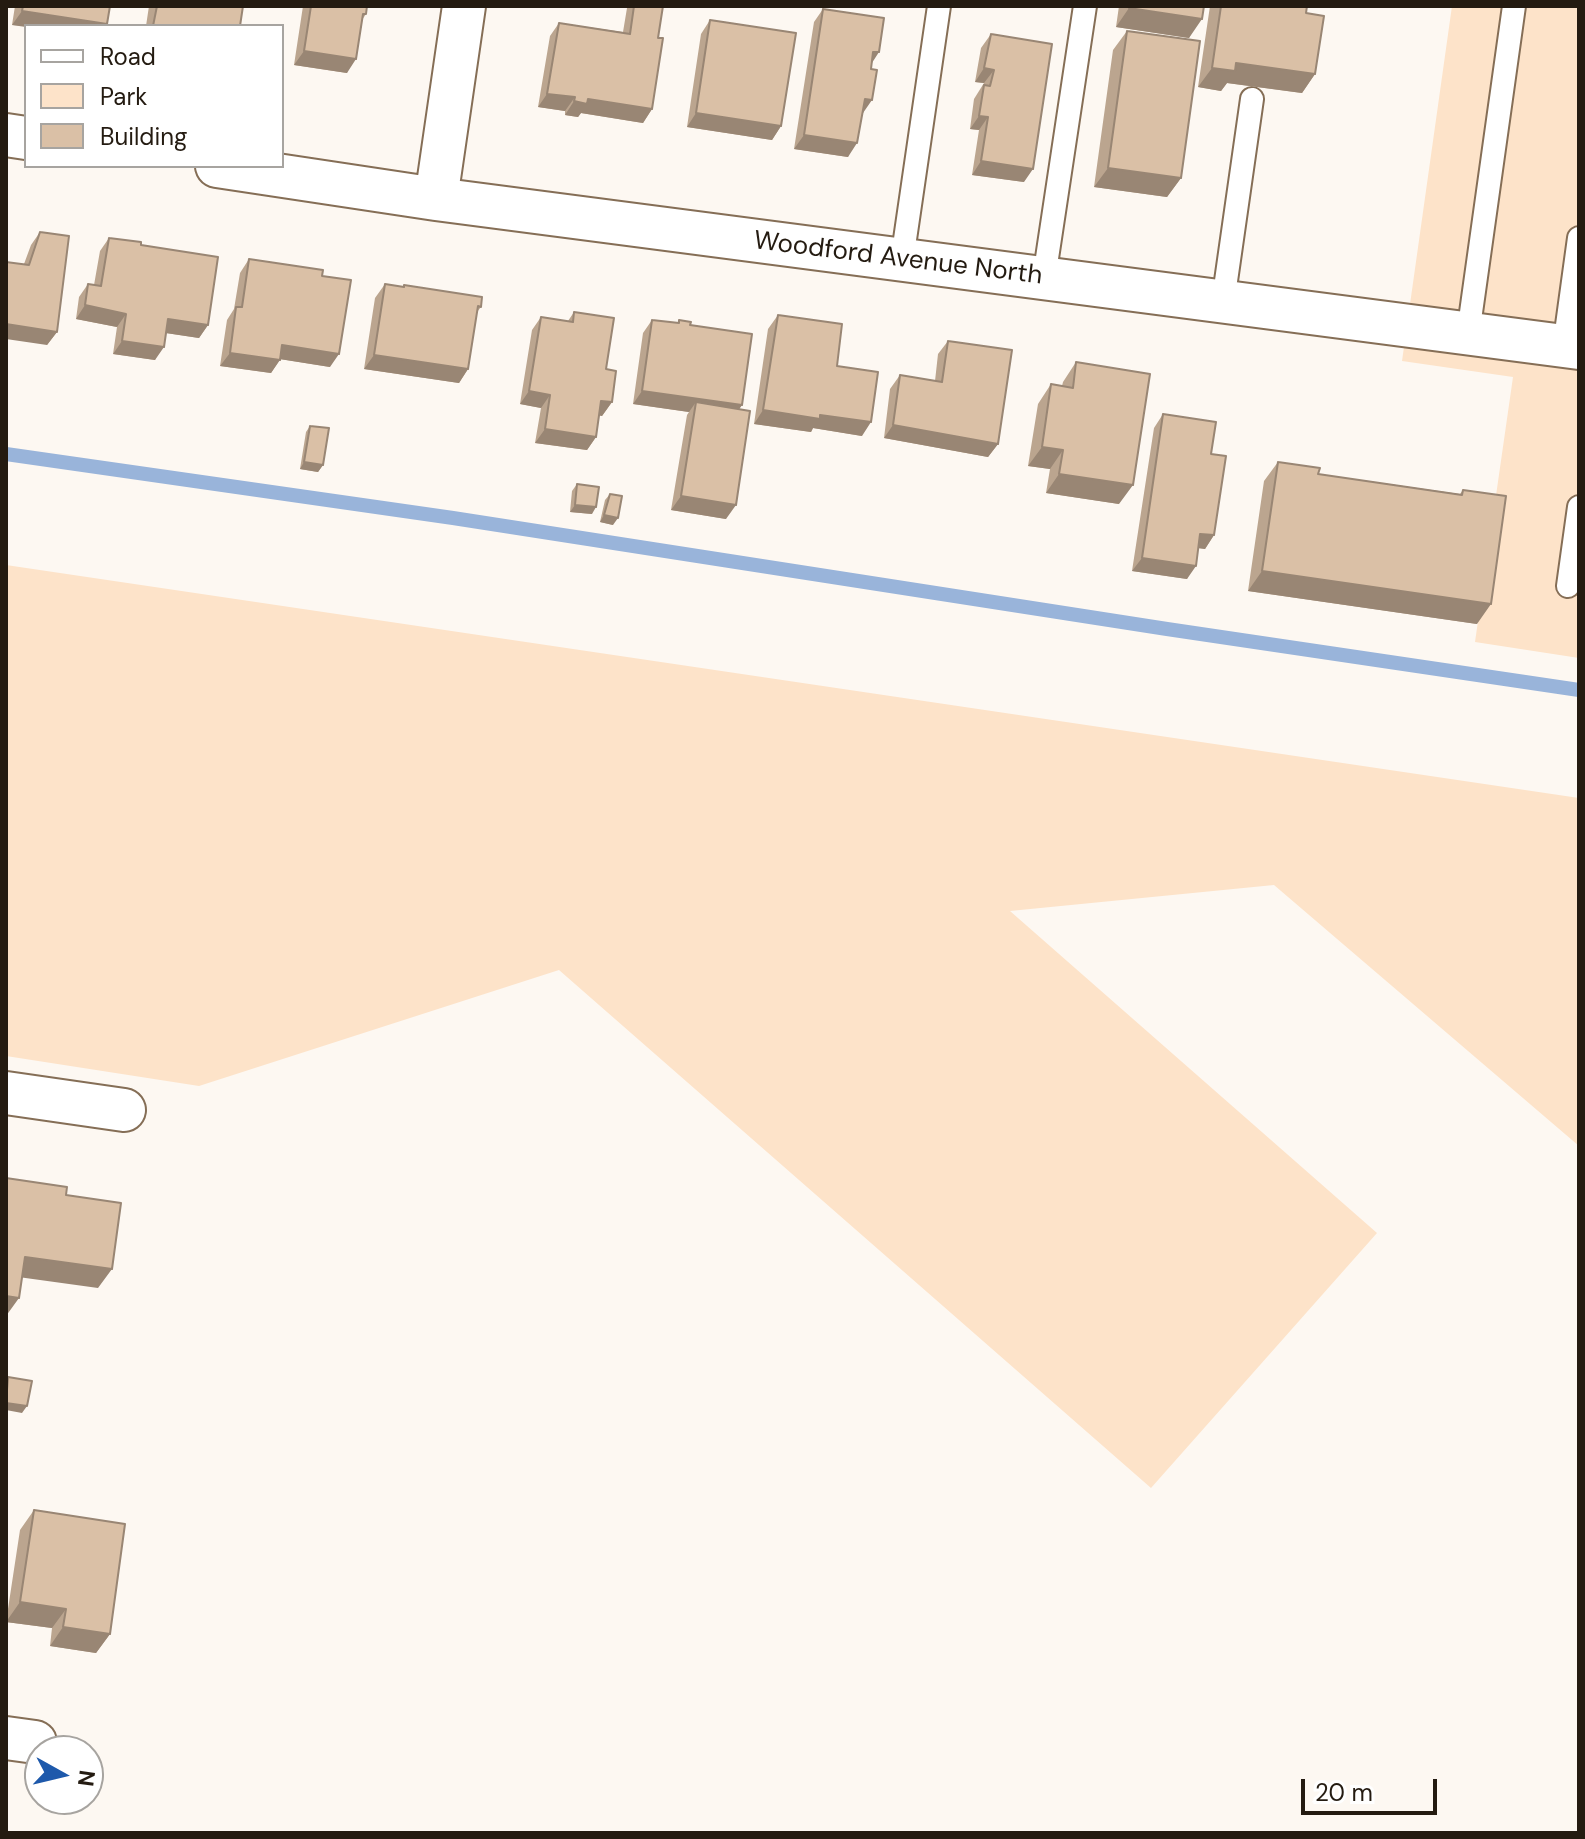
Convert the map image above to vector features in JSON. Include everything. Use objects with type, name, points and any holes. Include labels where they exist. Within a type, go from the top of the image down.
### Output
[{"type":"street","points":[[436,199],[464,6]]},
{"type":"street","name":"Woodford Avenue North","points":[[230,168],[436,199],[1571,348]]},
{"type":"street","points":[[6,1093],[124,1110]]},
{"type":"lane","points":[[902,260],[939,6]]},
{"type":"lane","points":[[1044,278],[1085,6]]},
{"type":"lane","points":[[1468,334],[1514,6]]},
{"type":"lane","points":[[1223,302],[1252,99]]},
{"type":"lane","points":[[1571,348],[1579,238]]},
{"type":"lane","points":[[1568,586],[1579,507]]},
{"type":"green space","points":[[1452,6],[1579,6],[1579,658],[1475,642],[1513,377],[1402,361]]},
{"type":"green space","points":[[6,565],[1579,798],[1579,1146],[1274,885],[1010,911],[1377,1233],[1151,1488],[559,970],[199,1086],[6,1056]]},
{"type":"building","points":[[23,6],[110,6],[107,24],[22,11]]},
{"type":"building","points":[[157,6],[243,6],[240,24],[153,24]]},
{"type":"building","points":[[311,6],[367,6],[356,59],[304,51]]},
{"type":"building","points":[[634,6],[663,6],[658,38],[663,38],[652,109],[588,99],[587,104],[574,101],[575,97],[547,94],[559,23],[630,34]]},
{"type":"building","points":[[1130,6],[1204,6],[1202,19]]},
{"type":"building","points":[[1221,6],[1307,6],[1306,13],[1324,16],[1315,74],[1236,63],[1235,71],[1212,68]]},
{"type":"building","points":[[823,9],[884,18],[879,52],[873,52],[871,69],[877,70],[872,100],[865,99],[857,143],[804,135]]},
{"type":"building","points":[[710,20],[796,33],[781,126],[696,113]]},
{"type":"building","points":[[1127,31],[1200,41],[1181,178],[1108,168]]},
{"type":"building","points":[[991,34],[1052,44],[1033,169],[981,161],[988,117],[979,116],[984,85],[990,86],[994,70],[984,68]]},
{"type":"building","points":[[40,232],[69,236],[57,332],[6,324],[6,262],[29,265]]},
{"type":"building","points":[[109,238],[218,257],[208,325],[168,319],[164,347],[122,341],[126,314],[85,305],[88,284],[101,286]]},
{"type":"building","points":[[249,259],[323,270],[322,276],[351,280],[339,354],[282,345],[280,360],[230,353],[236,307],[242,307]]},
{"type":"building","points":[[385,284],[482,297],[468,369],[374,355]]},
{"type":"building","points":[[574,312],[614,318],[606,369],[616,371],[612,402],[601,401],[596,437],[545,429],[550,395],[529,391],[541,317],[573,322]]},
{"type":"building","points":[[778,315],[842,324],[837,366],[878,372],[871,422],[820,415],[820,419],[763,410]]},
{"type":"building","points":[[652,320],[679,323],[679,320],[691,322],[690,325],[752,334],[742,405],[642,391]]},
{"type":"building","points":[[948,341],[1012,350],[998,444],[893,425],[900,375],[942,382]]},
{"type":"building","points":[[1076,362],[1150,374],[1133,485],[1059,474],[1063,450],[1042,447],[1051,384],[1073,388]]},
{"type":"building","points":[[696,402],[750,411],[736,505],[681,496]]},
{"type":"building","points":[[1163,414],[1216,422],[1211,454],[1226,456],[1214,535],[1200,534],[1196,566],[1142,558]]},
{"type":"building","points":[[310,426],[329,428],[323,465],[304,462]]},
{"type":"building","points":[[1278,462],[1320,468],[1318,474],[1462,495],[1463,490],[1506,496],[1491,604],[1262,571]]},
{"type":"building","points":[[577,484],[599,487],[596,507],[575,505]]},
{"type":"building","points":[[610,494],[622,496],[618,518],[604,515]]},
{"type":"building","points":[[6,1178],[67,1187],[66,1195],[121,1203],[112,1269],[25,1257],[19,1298],[6,1296]]},
{"type":"building","points":[[8,1377],[32,1381],[27,1406],[6,1403]]},
{"type":"building","points":[[34,1510],[125,1524],[110,1634],[63,1627],[66,1609],[20,1602]]},
{"type":"waterway","points":[[6,454],[453,518],[1579,690]]}]
